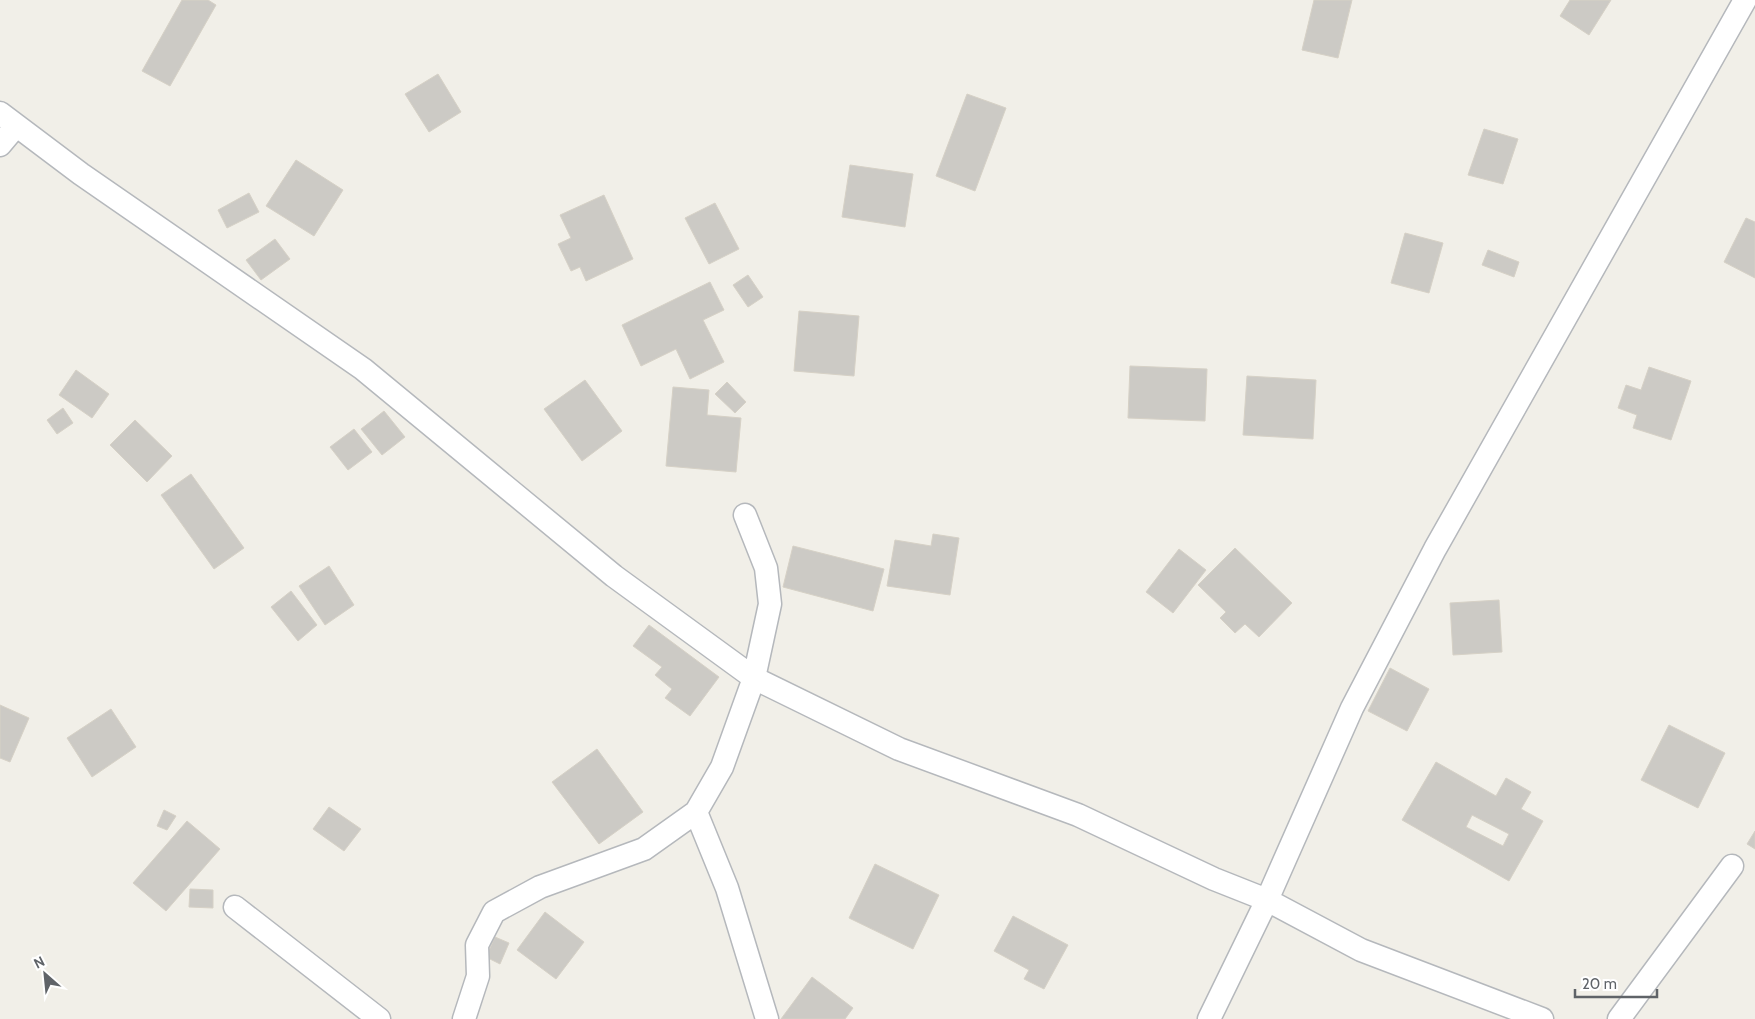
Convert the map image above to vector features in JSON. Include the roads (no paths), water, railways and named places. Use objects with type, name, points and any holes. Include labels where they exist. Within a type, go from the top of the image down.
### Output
[{"type":"street","points":[[1209,1019],[1267,900],[1352,708],[1435,549],[1745,0]]},
{"type":"street","points":[[0,145],[8,120],[89,180],[363,369],[614,576],[754,678],[899,750],[1078,815],[1214,879],[1267,900],[1361,950],[1542,1019]]},
{"type":"street","points":[[464,1019],[478,976],[477,945],[494,912],[540,887],[644,849],[696,812],[722,766],[754,678],[770,604],[766,568],[745,515]]},
{"type":"street","points":[[696,812],[727,888],[767,1019]]},
{"type":"street","points":[[1619,1019],[1732,866]]},
{"type":"street","points":[[235,907],[379,1019]]}]
